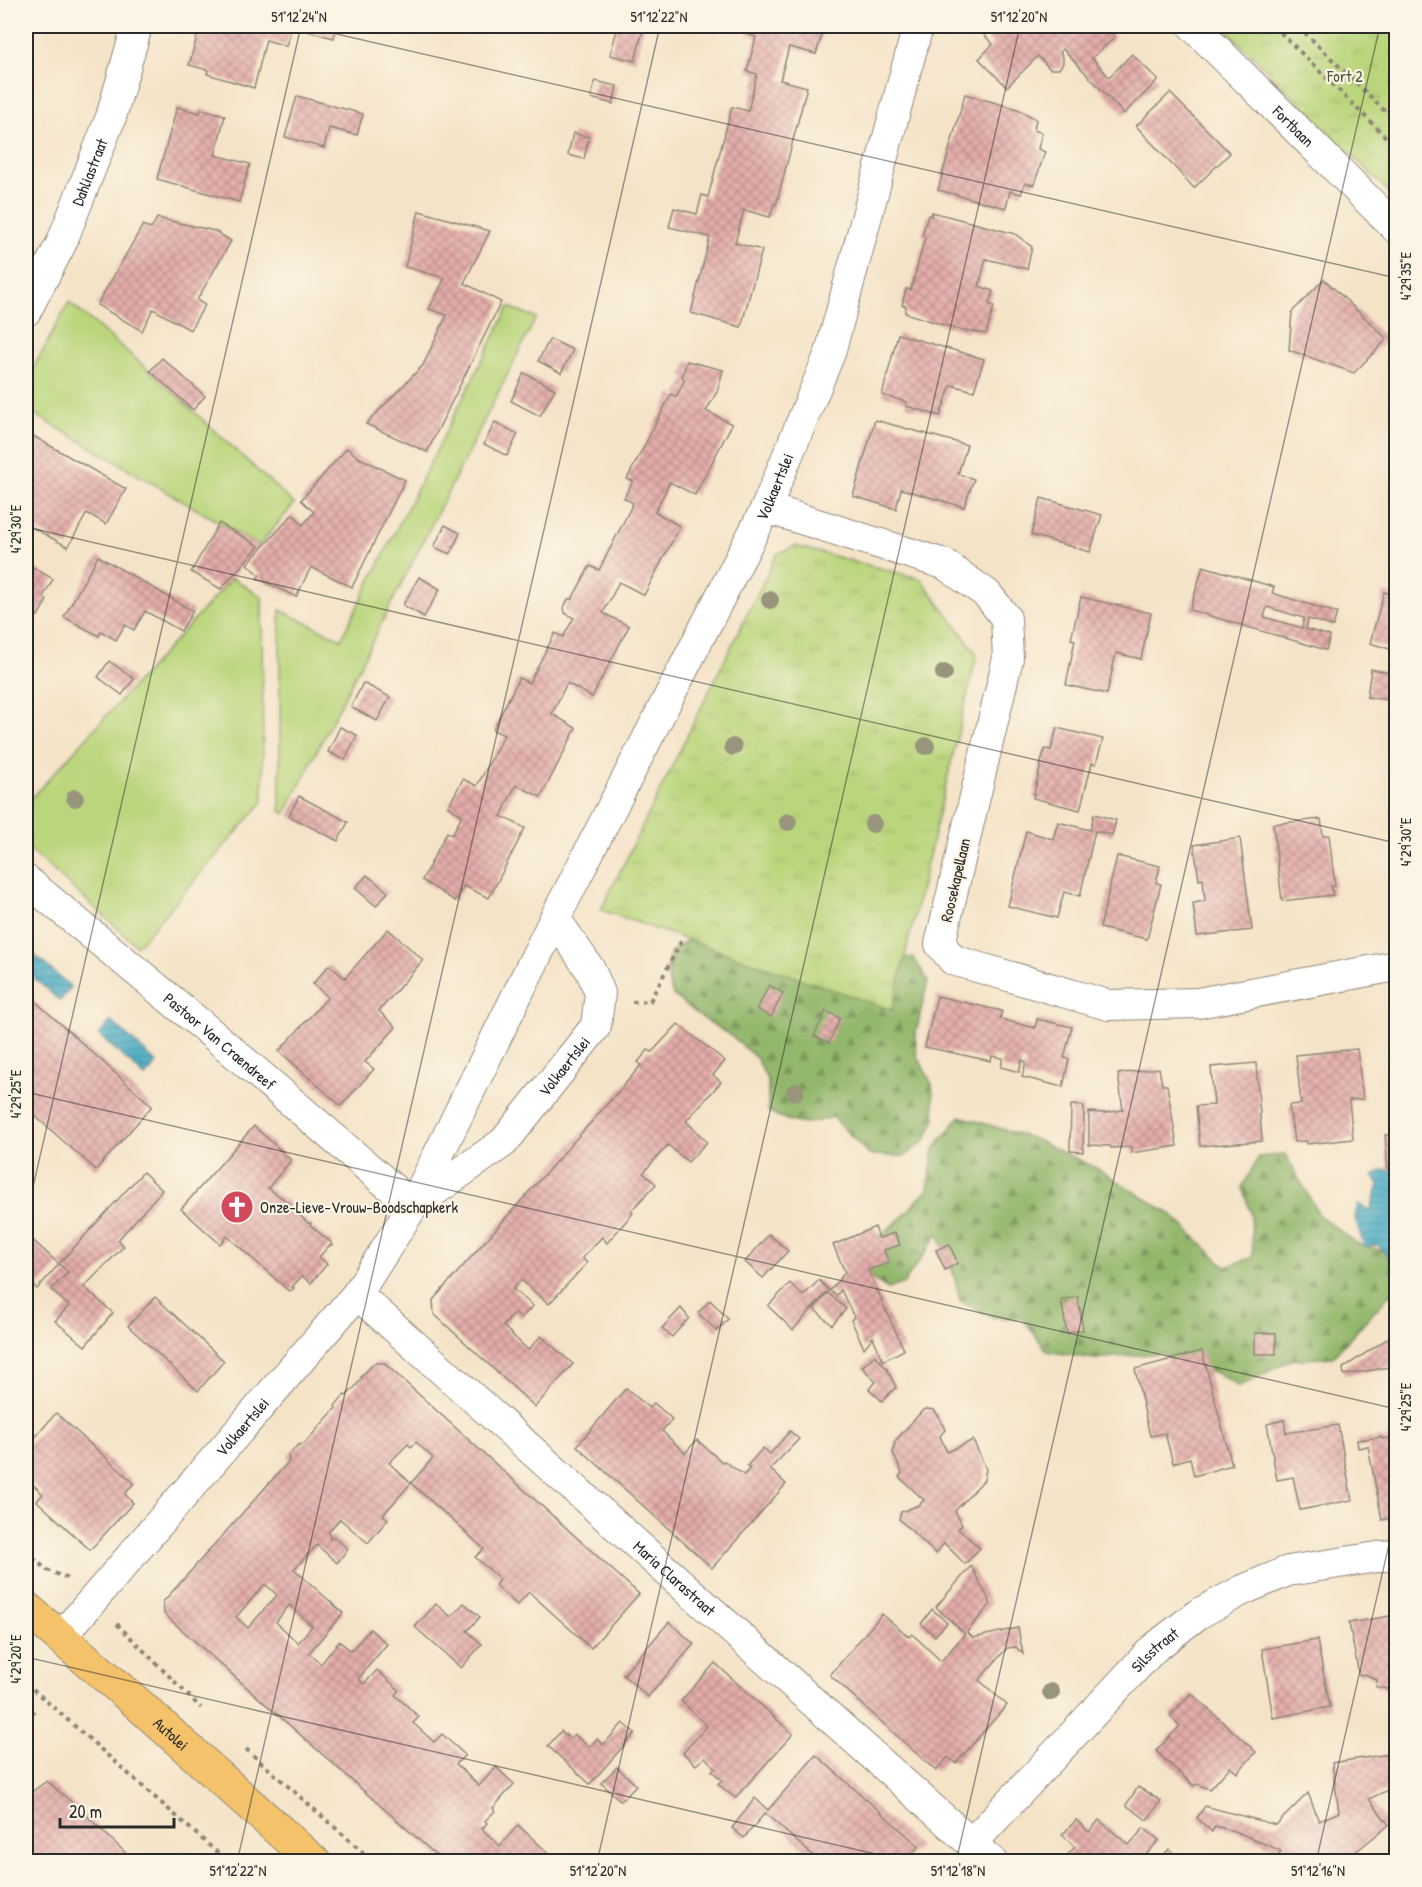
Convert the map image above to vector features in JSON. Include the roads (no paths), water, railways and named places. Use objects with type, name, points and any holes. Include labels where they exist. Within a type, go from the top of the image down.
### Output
[{"type":"main road","name":"Autolei","points":[[26,1608],[138,1704],[314,1862]]},
{"type":"street","name":"Dahliastraat","points":[[26,311],[61,244],[103,138],[137,26]]},
{"type":"street","name":"Volkaertslei","points":[[60,1638],[357,1294],[412,1206],[555,918],[766,508],[830,353],[918,26]]},
{"type":"street","name":"Fortbaan","points":[[1192,26],[1396,228]]},
{"type":"street","name":"Roosekapellaan","points":[[766,508],[944,564],[987,594],[1006,618],[1008,658],[940,944],[954,960],[1108,1005],[1198,1003],[1396,966]]},
{"type":"street","name":"Pastoor Van Craendreef","points":[[26,880],[204,1027],[412,1206]]},
{"type":"street","name":"Volkaertslei","points":[[412,1206],[504,1142],[596,1026],[600,993],[591,971],[555,918]]},
{"type":"street","name":"Maria Clarastraat","points":[[357,1294],[982,1852]]},
{"type":"street","name":"Silsstraat","points":[[982,1852],[1153,1649],[1198,1614],[1243,1590],[1288,1571],[1396,1554]]},
{"type":"water","points":[[31,952],[71,987],[60,1001],[26,971],[26,958]]},
{"type":"water","points":[[111,1021],[157,1063],[145,1077],[99,1035]]},
{"type":"water","points":[[1396,1169],[1396,1274],[1393,1273],[1390,1259],[1378,1245],[1364,1246],[1355,1218],[1358,1204],[1370,1211],[1379,1185],[1373,1176],[1382,1170]]},
{"type":"place","name":"Onze-Lieve-Vrouw-Boodschapkerk","points":[[237,1207]]},
{"type":"park label","name":"Fort 2","points":[[1345,76]]}]
